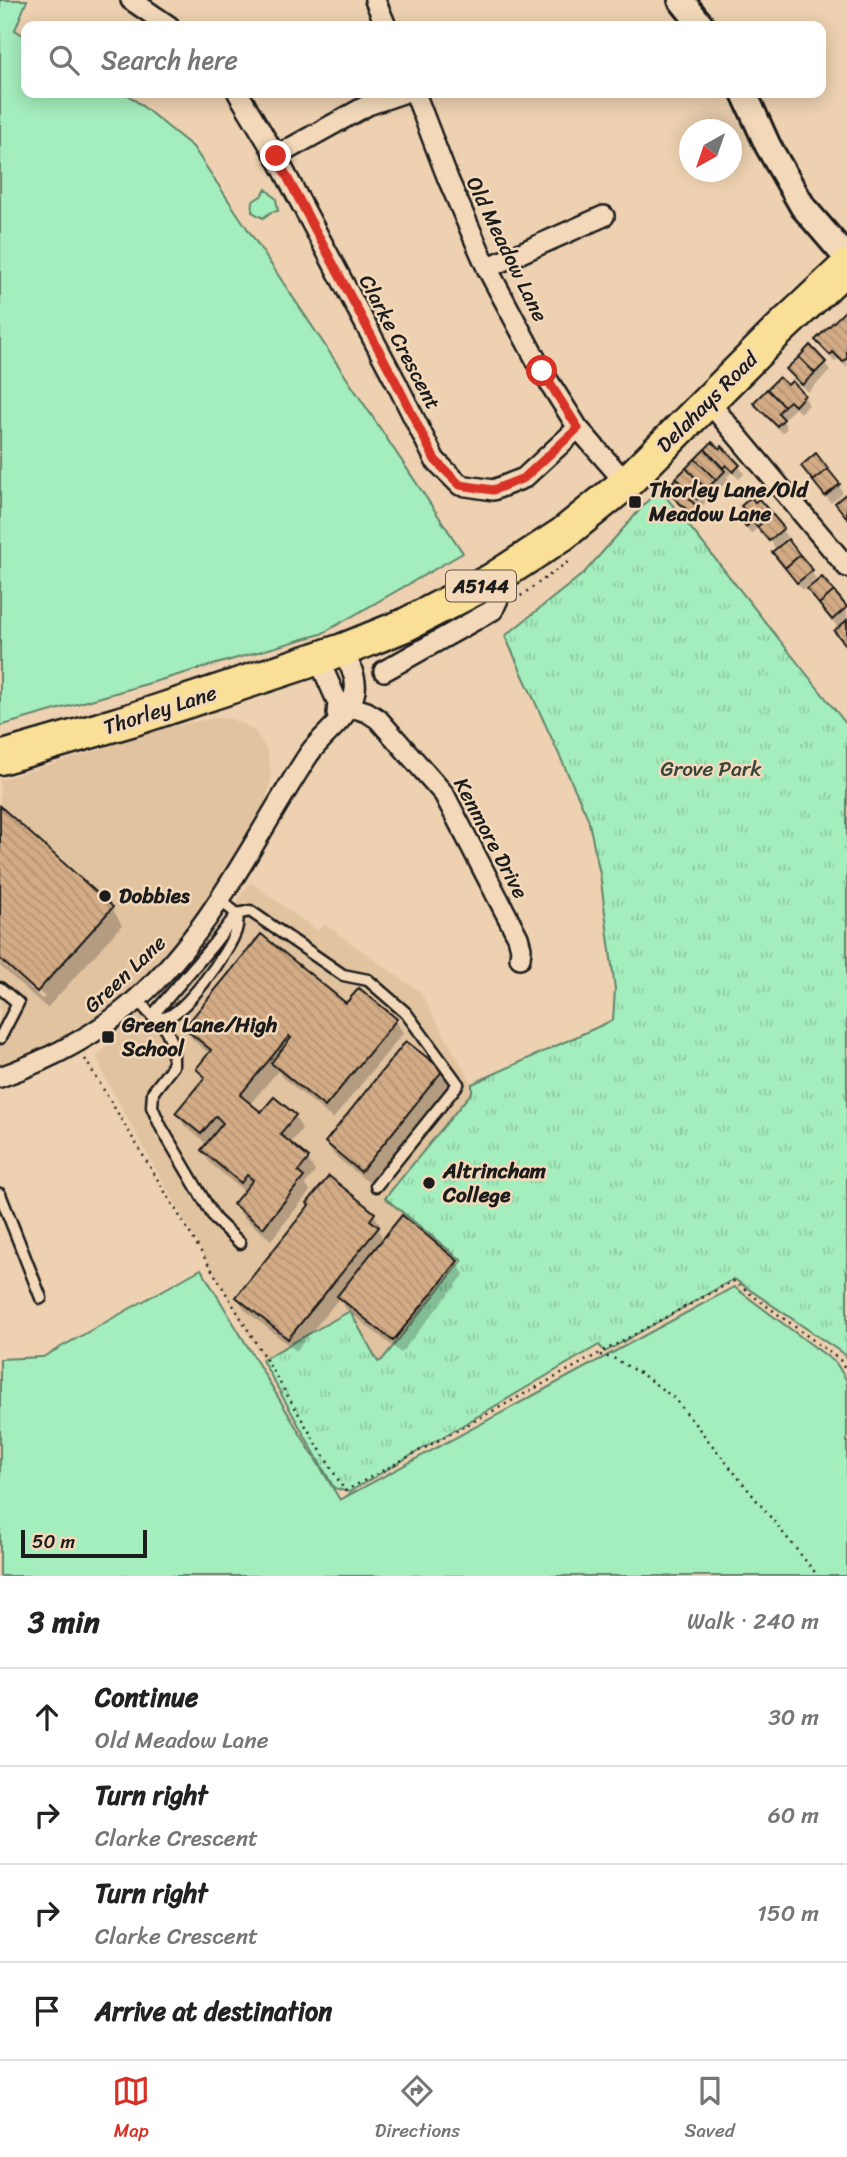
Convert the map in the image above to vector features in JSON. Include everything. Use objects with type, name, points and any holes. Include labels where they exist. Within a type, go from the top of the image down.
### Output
[{"type":"main road","name":"Delahays Road","points":[[331,654],[405,625],[492,580],[563,534],[626,483],[847,266]]},
{"type":"main road","name":"Thorley Lane","points":[[0,758],[131,720],[331,654]]},
{"type":"street","points":[[131,0],[162,21]]},
{"type":"street","points":[[375,0],[384,21]]},
{"type":"street","points":[[681,0],[698,21]]},
{"type":"street","name":"Clarke Crescent","points":[[241,98],[276,156],[435,460],[460,485],[493,490],[524,478],[578,428]]},
{"type":"street","points":[[276,156],[368,105],[388,98]]},
{"type":"street","name":"Old Meadow Lane","points":[[417,98],[448,179],[487,268],[542,371],[578,428],[626,483]]},
{"type":"street","points":[[746,98],[768,146],[803,207],[847,258]]},
{"type":"street","points":[[487,268],[604,216]]},
{"type":"street","points":[[708,401],[847,567]]},
{"type":"street","points":[[384,671],[493,610],[498,599],[492,580]]},
{"type":"street","points":[[331,654],[342,710]]},
{"type":"street","name":"Green Lane","points":[[0,1077],[76,1044],[116,1017],[138,999],[184,950],[220,900],[311,751],[342,710]]},
{"type":"street","name":"Kenmore Drive","points":[[342,710],[367,712],[378,719],[444,794],[518,937],[520,958]]},
{"type":"lane","points":[[157,1017],[172,1016],[183,1006],[220,960],[235,934],[237,914],[220,900]]},
{"type":"lane","points":[[157,1017],[237,914],[250,911],[343,975],[368,980],[406,1013],[458,1084],[376,1186]]},
{"type":"lane","points":[[0,988],[18,1003],[0,1038]]},
{"type":"lane","points":[[138,999],[157,1017],[173,1044],[173,1066],[153,1092],[152,1107],[215,1219],[240,1242]]},
{"type":"lane","points":[[0,1194],[41,1298]]},
{"type":"path","points":[[76,1044],[345,1490],[733,1281],[840,1360],[847,1373]]},
{"type":"path","points":[[598,1354],[643,1375],[674,1398],[818,1576]]},
{"type":"shaded area","name":"Dobbies","points":[[214,718],[231,719],[256,733],[267,751],[271,780],[264,805],[203,907],[158,965],[109,1007],[56,1041],[0,1065],[0,780],[157,730]]},
{"type":"shaded area","name":"Altrincham College","points":[[250,882],[318,931],[324,924],[420,992],[472,1084],[610,1021],[605,1352],[599,1345],[349,1492],[334,1488],[105,1078],[97,1057],[118,1032],[155,1003],[180,978],[213,937]]},
{"type":"green space","points":[[0,0],[27,0],[15,30],[21,34],[21,98],[132,98],[193,147],[463,553],[321,634],[0,726]]},
{"type":"green space","points":[[266,189],[276,199],[278,211],[263,218],[252,212],[253,201]]},
{"type":"green space","name":"Grove Park","points":[[659,488],[847,725],[847,1359],[845,1355],[734,1279],[605,1352],[599,1345],[349,1492],[334,1488],[262,1360],[350,1311],[378,1362],[382,1360],[462,1261],[385,1198],[472,1092],[472,1084],[613,1020],[615,989],[600,874],[588,818],[505,636],[584,573]]},
{"type":"green space","points":[[201,1269],[340,1500],[734,1287],[836,1363],[847,1381],[847,1576],[0,1576],[0,1359],[43,1357]]},
{"type":"building","points":[[847,309],[847,358],[843,362],[833,352],[830,355],[815,340]]},
{"type":"building","points":[[810,345],[826,362],[815,373],[799,357]]},
{"type":"building","points":[[799,357],[815,373],[802,385],[786,369]]},
{"type":"building","points":[[779,377],[788,385],[792,381],[805,395],[795,406],[790,401],[784,406],[767,389]]},
{"type":"building","points":[[767,389],[784,406],[778,413],[784,419],[777,426],[753,403]]},
{"type":"building","points":[[712,442],[720,449],[722,446],[740,465],[733,472],[726,465],[723,468],[705,449]]},
{"type":"building","points":[[705,449],[725,471],[716,480],[695,459]]},
{"type":"building","points":[[816,453],[828,469],[813,481],[801,466]]},
{"type":"building","points":[[695,459],[716,480],[706,489],[686,468]]},
{"type":"building","points":[[686,468],[706,489],[697,499],[676,478]]},
{"type":"building","points":[[828,469],[840,484],[825,496],[813,481]]},
{"type":"building","points":[[676,478],[694,496],[690,500],[698,507],[691,514],[672,496],[675,492],[669,486]]},
{"type":"building","points":[[847,493],[847,518],[835,503]]},
{"type":"building","points":[[751,497],[755,502],[759,499],[772,514],[757,527],[752,521],[746,527],[737,517],[745,510],[741,506]]},
{"type":"building","points":[[772,514],[784,528],[769,541],[757,527]]},
{"type":"building","points":[[788,539],[800,555],[785,568],[772,552]]},
{"type":"building","points":[[800,555],[813,570],[797,583],[785,568]]},
{"type":"building","points":[[822,577],[834,591],[819,604],[807,589]]},
{"type":"building","points":[[834,591],[847,607],[832,620],[819,604]]},
{"type":"building","points":[[847,620],[847,646],[834,631]]},
{"type":"building","points":[[0,806],[113,907],[37,992],[0,959]]},
{"type":"building","points":[[261,934],[346,1003],[359,988],[397,1019],[325,1107],[271,1063],[291,1038],[289,1036],[240,1095],[261,1112],[274,1097],[296,1115],[280,1134],[309,1158],[298,1172],[304,1177],[263,1228],[233,1204],[253,1180],[247,1175],[241,1183],[201,1150],[223,1123],[216,1116],[201,1134],[175,1113],[205,1077],[196,1069],[211,1050],[184,1028]]},
{"type":"building","points":[[406,1041],[443,1070],[361,1172],[325,1142]]},
{"type":"building","points":[[329,1176],[375,1213],[370,1220],[379,1227],[288,1339],[236,1297]]},
{"type":"building","points":[[402,1215],[458,1261],[393,1341],[337,1296]]},
{"type":"place","name":"Thorley Lane/Old Meadow Lane","points":[[635,502]]},
{"type":"place","name":"Dobbies","points":[[105,896]]},
{"type":"place","name":"Green Lane/High School","points":[[108,1037]]},
{"type":"place","name":"Altrincham College","points":[[429,1183]]},
{"type":"route","points":[[276,156],[435,460],[460,485],[493,490],[524,478],[578,428],[542,371]]}]
